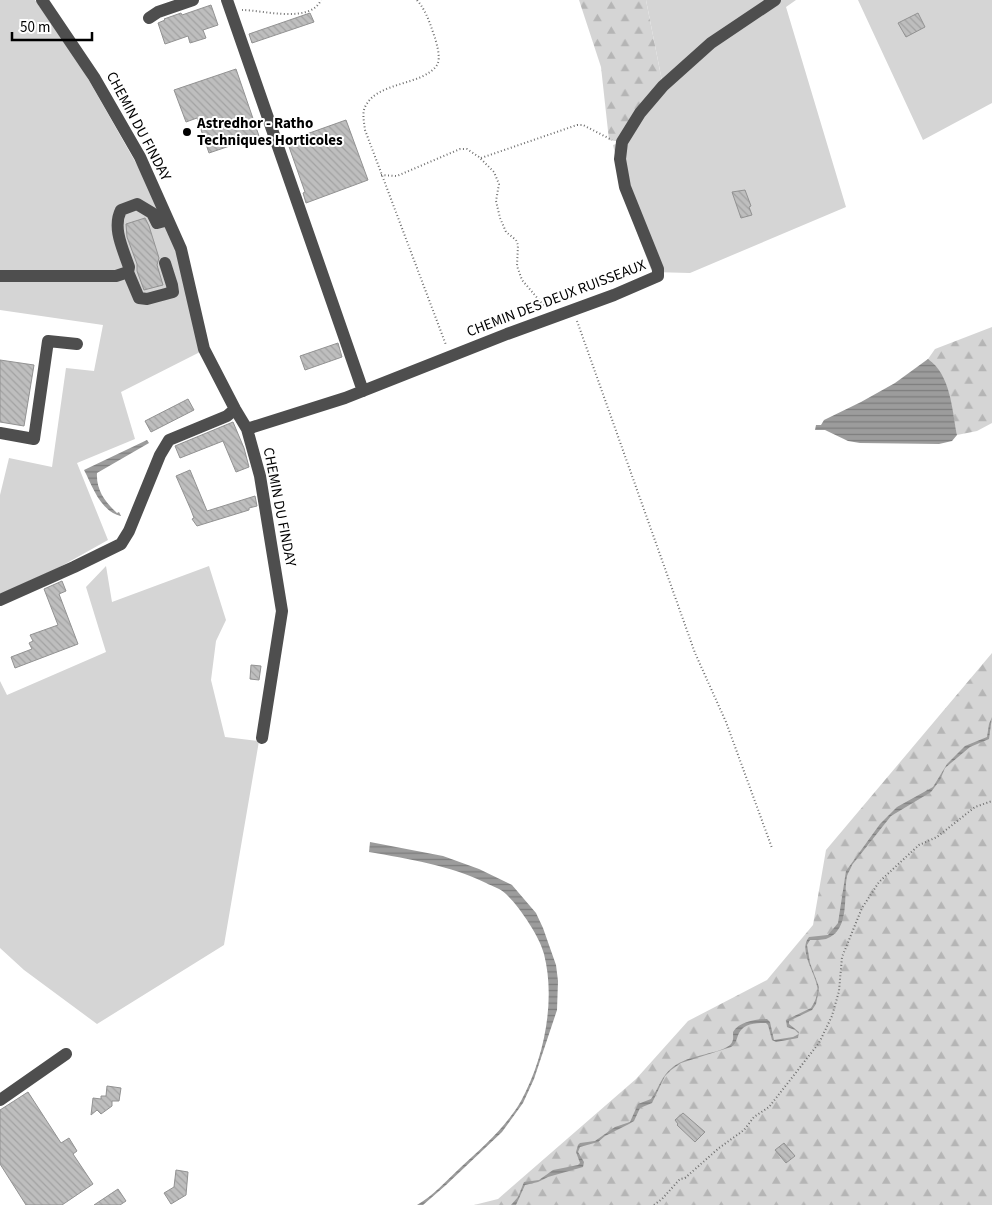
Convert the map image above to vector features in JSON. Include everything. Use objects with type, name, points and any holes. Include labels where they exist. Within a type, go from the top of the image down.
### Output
[{"type":"street","name":"CHEMIN DU FINDAY","points":[[42,0],[94,77],[140,157],[181,249],[204,349],[247,428],[260,476],[282,612],[262,738]]},
{"type":"street","points":[[149,18],[158,12],[193,0]]},
{"type":"street","points":[[226,0],[363,391]]},
{"type":"street","points":[[622,142],[640,113],[663,86],[711,43],[775,0]]},
{"type":"street","name":"CHEMIN DES DEUX RUISSEAUX","points":[[247,428],[286,418],[363,391],[565,312],[614,295],[658,276],[658,269],[625,187],[620,160],[622,142]]},
{"type":"street","points":[[165,264],[172,285],[172,292],[147,299],[139,298],[128,272],[129,267],[118,231],[117,218],[121,210],[137,204],[152,213],[157,224],[168,220]]},
{"type":"street","points":[[0,276],[116,276],[128,272]]},
{"type":"street","points":[[0,433],[34,439],[48,341],[77,344]]},
{"type":"street","points":[[0,600],[121,544],[129,531],[160,455],[169,440],[227,416],[235,409]]},
{"type":"street","points":[[0,1100],[66,1054]]},
{"type":"path","points":[[231,12],[254,10],[289,16],[311,10],[319,6],[322,0]]},
{"type":"path","points":[[417,0],[426,10],[437,45],[437,64],[425,75],[378,92],[365,105],[363,112],[365,130],[446,343],[448,358]]},
{"type":"path","points":[[480,158],[577,125],[583,125],[614,141],[622,142]]},
{"type":"path","points":[[381,175],[396,176],[460,149],[467,149],[480,158],[494,172],[499,184],[496,201],[500,218],[506,232],[516,240],[518,245],[517,266],[522,280],[547,309],[551,318]]},
{"type":"path","points":[[565,312],[576,319],[695,653],[726,722],[772,848]]},
{"type":"path","points":[[654,1205],[680,1179],[685,1178],[719,1148],[744,1130],[754,1117],[770,1107],[820,1043],[832,1016],[839,991],[842,958],[862,908],[879,882],[919,845],[937,837],[975,807],[992,801]]},
{"type":"green space","points":[[0,0],[35,0],[83,70],[149,186],[177,250],[200,352],[121,392],[135,439],[77,463],[108,540],[58,568],[0,594],[0,495],[9,458],[52,467],[66,368],[94,371],[103,325],[0,310]]},
{"type":"green space","points":[[579,0],[646,0],[663,86],[622,142],[609,140],[601,67]]},
{"type":"green space","points":[[646,0],[796,0],[786,7],[846,207],[690,273],[652,272],[629,211],[613,145],[622,142],[663,86]]},
{"type":"green space","points":[[858,0],[992,0],[992,103],[923,140]]},
{"type":"green space","points":[[992,327],[992,423],[977,431],[957,435],[946,384],[941,374],[928,359],[935,349]]},
{"type":"green space","points":[[106,566],[112,602],[209,566],[226,620],[216,641],[211,680],[225,737],[259,741],[224,945],[97,1024],[24,970],[0,948],[0,681],[7,695],[106,652],[86,587]]},
{"type":"green space","points":[[992,653],[992,1205],[474,1205],[498,1199],[636,1079],[688,1021],[767,980],[813,925],[826,850]]},
{"type":"shaded area","points":[[928,359],[942,374],[946,383],[952,404],[957,435],[952,441],[939,444],[860,443],[848,441],[825,430],[815,430],[816,425],[821,425],[824,420],[895,383]]},
{"type":"shaded area","points":[[147,440],[149,443],[97,473],[98,485],[102,495],[121,516],[102,504],[84,470]]},
{"type":"shaded area","points":[[992,717],[989,739],[970,747],[945,768],[940,780],[931,792],[891,816],[852,865],[847,876],[843,920],[839,928],[826,939],[810,940],[807,945],[810,963],[819,987],[816,1004],[812,1010],[789,1021],[789,1024],[799,1032],[799,1034],[787,1027],[786,1020],[811,1008],[817,992],[816,981],[806,955],[806,942],[809,937],[828,935],[838,923],[846,871],[880,824],[897,807],[933,787],[947,764],[965,746],[987,737]]},
{"type":"shaded area","points":[[370,842],[443,856],[479,869],[512,885],[536,913],[556,965],[558,981],[557,1010],[534,1079],[523,1103],[502,1132],[423,1205],[417,1205],[434,1193],[485,1145],[508,1120],[521,1101],[536,1067],[546,1029],[549,991],[547,972],[542,947],[534,931],[517,906],[504,892],[472,877],[443,867],[369,852]]},
{"type":"shaded area","points":[[767,1019],[770,1022],[774,1040],[793,1037],[799,1034],[798,1038],[776,1042],[772,1040],[766,1023],[751,1024],[741,1030],[731,1047],[681,1063],[665,1076],[652,1103],[640,1108],[634,1121],[605,1136],[598,1142],[580,1147],[578,1152],[584,1162],[583,1167],[525,1185],[516,1205],[511,1205],[518,1197],[524,1182],[539,1180],[553,1170],[578,1165],[580,1163],[576,1152],[580,1143],[595,1141],[615,1127],[630,1122],[638,1104],[651,1099],[663,1078],[673,1067],[688,1059],[727,1047],[732,1043],[733,1032],[743,1023]]},
{"type":"building","points":[[211,5],[218,25],[203,30],[206,38],[190,43],[188,36],[165,44],[158,23],[181,13],[182,15]]},
{"type":"building","points":[[310,13],[314,22],[252,43],[249,34]]},
{"type":"building","points":[[918,13],[925,27],[906,37],[898,23]]},
{"type":"building","points":[[236,69],[259,136],[209,153],[197,118],[186,122],[174,90]]},
{"type":"building","points":[[346,120],[368,180],[306,203],[303,193],[305,192],[287,141]]},
{"type":"building","points":[[745,190],[752,215],[741,218],[732,192]]},
{"type":"building","points":[[145,218],[159,258],[157,265],[163,285],[144,290],[127,237],[126,224]]},
{"type":"building","points":[[338,343],[342,357],[305,370],[300,356]]},
{"type":"building","points":[[0,360],[34,365],[24,426],[0,422]]},
{"type":"building","points":[[188,399],[194,410],[151,432],[145,421]]},
{"type":"building","points":[[233,422],[244,448],[249,467],[236,472],[223,441],[180,458],[175,446]]},
{"type":"building","points":[[190,470],[207,511],[255,496],[257,506],[197,526],[192,519],[194,518],[176,476]]},
{"type":"building","points":[[62,581],[66,591],[59,594],[78,644],[15,668],[11,657],[32,649],[29,643],[33,641],[30,635],[58,625],[44,589]]},
{"type":"building","points":[[251,665],[261,666],[259,680],[250,679]]},
{"type":"building","points":[[107,1086],[121,1088],[119,1101],[112,1101],[112,1106],[101,1114],[97,1110],[91,1115],[93,1098],[101,1099],[101,1096],[106,1096]]},
{"type":"building","points":[[28,1092],[61,1143],[69,1138],[77,1151],[73,1154],[93,1184],[62,1205],[26,1205],[0,1164],[0,1110]]},
{"type":"building","points":[[683,1113],[705,1132],[695,1142],[677,1125],[675,1120]]},
{"type":"building","points":[[784,1143],[795,1156],[786,1163],[775,1150]]},
{"type":"building","points":[[176,1170],[188,1172],[186,1195],[171,1204],[164,1193],[174,1187]]},
{"type":"building","points":[[118,1189],[126,1201],[120,1205],[94,1205]]},
{"type":"place","name":"Astredhor - Ratho Techniques Horticoles","points":[[187,132]]}]
